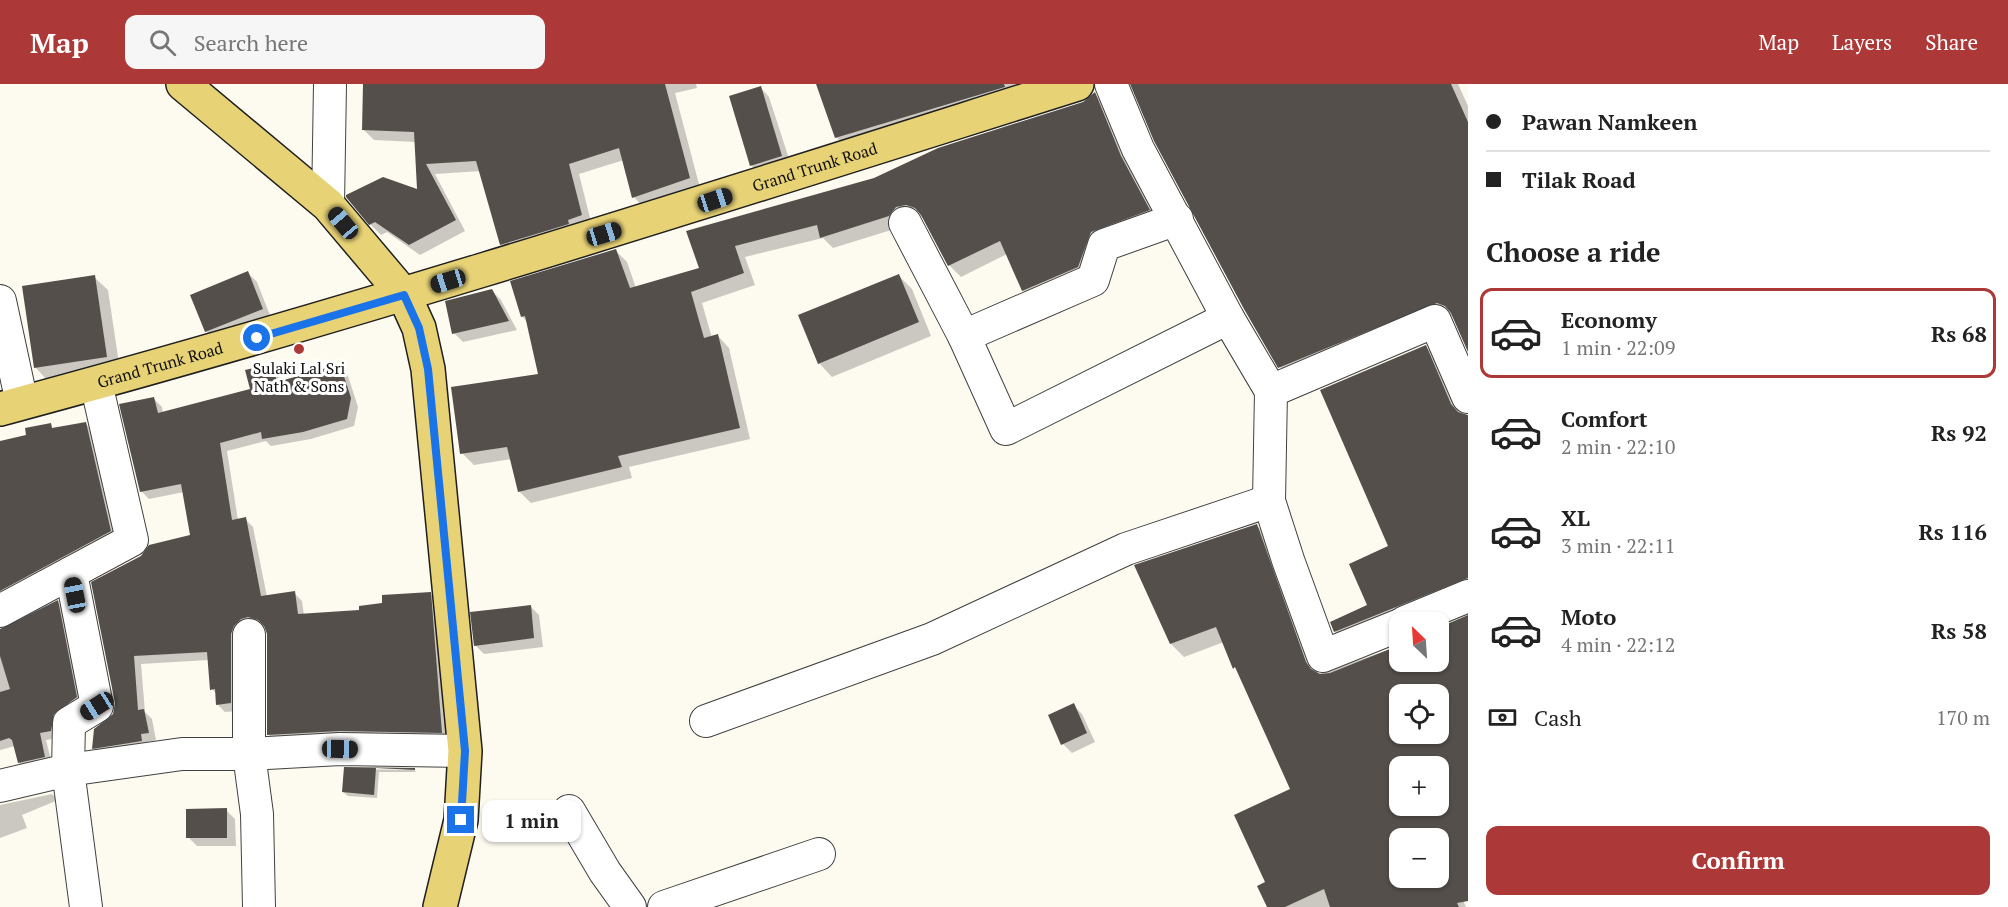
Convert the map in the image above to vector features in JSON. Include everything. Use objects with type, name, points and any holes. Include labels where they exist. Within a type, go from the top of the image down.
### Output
[{"type":"main road","points":[[183,84],[328,205],[404,295],[419,328],[428,369],[465,751],[461,820],[440,907]]},
{"type":"main road","name":"Grand Trunk Road","points":[[11,406],[404,295],[671,214],[1077,84]]},
{"type":"street","points":[[328,205],[330,84]]},
{"type":"street","points":[[1111,84],[1138,150],[1228,318],[1271,391],[1269,501],[1287,561],[1323,656],[1389,629]]},
{"type":"street","points":[[964,336],[1093,280],[1104,245],[1177,219]]},
{"type":"street","points":[[905,222],[964,336],[1006,429],[1228,318]]},
{"type":"street","points":[[0,301],[11,406]]},
{"type":"street","points":[[1271,391],[1435,321],[1468,397]]},
{"type":"street","points":[[0,611],[132,540],[96,383]]},
{"type":"street","points":[[706,721],[932,639],[1126,549],[1269,501]]},
{"type":"street","points":[[71,573],[97,706],[69,723],[68,770],[86,907]]},
{"type":"street","points":[[1429,612],[1468,596]]},
{"type":"street","points":[[249,635],[249,754],[256,814],[259,907]]},
{"type":"street","points":[[0,786],[68,770],[182,754],[249,754],[340,749],[465,751]]},
{"type":"street","points":[[569,811],[605,872],[630,907]]},
{"type":"street","points":[[664,907],[819,854]]},
{"type":"building","points":[[363,84],[665,84],[690,178],[632,198],[619,148],[569,164],[582,215],[568,220],[569,224],[500,245],[476,161],[426,164],[456,220],[409,245],[375,222],[369,225],[346,197],[383,177],[417,189],[414,132],[362,130]]},
{"type":"building","points":[[816,84],[1004,84],[1005,87],[835,138]]},
{"type":"building","points":[[1130,84],[1451,84],[1468,122],[1468,352],[1451,313],[1445,306],[1437,303],[1278,368],[1154,141]]},
{"type":"building","points":[[761,86],[782,156],[750,166],[729,96]]},
{"type":"building","points":[[1095,92],[1121,156],[1150,210],[1091,232],[1078,267],[1022,291],[1000,241],[948,266],[921,215],[915,208],[906,205],[896,207],[889,216],[820,238],[817,225],[735,246],[744,273],[691,292],[704,338],[718,334],[740,428],[618,456],[622,467],[518,492],[507,447],[460,454],[451,387],[538,374],[525,316],[521,317],[510,281],[616,249],[630,288],[699,268],[686,231],[874,178],[938,148],[1083,102]]},
{"type":"building","points":[[248,271],[263,309],[205,332],[190,295]]},
{"type":"building","points":[[899,274],[919,322],[818,364],[798,315]]},
{"type":"building","points":[[95,275],[107,357],[34,368],[22,286]]},
{"type":"building","points":[[492,289],[509,321],[452,334],[445,301]]},
{"type":"building","points":[[1426,345],[1451,404],[1458,412],[1468,415],[1468,578],[1334,632],[1330,622],[1367,605],[1349,564],[1388,546],[1320,390]]},
{"type":"building","points":[[272,364],[277,382],[340,364],[351,398],[347,419],[303,432],[262,439],[261,432],[220,443],[232,520],[246,517],[261,596],[295,591],[298,614],[359,610],[359,606],[382,603],[382,595],[431,592],[442,733],[340,731],[267,735],[267,634],[264,626],[258,620],[248,617],[241,619],[234,626],[231,634],[231,703],[216,705],[215,689],[210,690],[207,652],[134,656],[138,710],[144,709],[149,733],[141,734],[142,741],[92,749],[94,729],[113,714],[115,703],[91,582],[141,556],[149,545],[190,535],[181,484],[140,492],[119,404],[154,397],[158,413],[250,389],[245,370]]},
{"type":"building","points":[[86,422],[111,531],[0,591],[0,441],[26,435],[25,428],[51,423],[52,428]]},
{"type":"building","points":[[1257,524],[1306,662],[1311,669],[1320,674],[1330,673],[1389,649],[1389,672],[1449,672],[1449,623],[1468,615],[1468,901],[1457,903],[1459,907],[1330,907],[1324,889],[1285,907],[1267,907],[1257,886],[1265,882],[1234,815],[1290,789],[1235,667],[1233,669],[1216,627],[1170,644],[1134,565]]},
{"type":"building","points":[[58,600],[77,697],[54,714],[51,731],[40,733],[45,757],[18,763],[12,740],[9,738],[0,741],[0,692],[10,689],[0,656],[0,629]]},
{"type":"building","points":[[531,605],[534,638],[474,646],[470,612]]},
{"type":"building","points":[[1074,703],[1087,733],[1061,745],[1048,715]]},
{"type":"building","points":[[344,767],[415,768],[415,770],[376,768],[374,795],[342,792]]},
{"type":"building","points":[[227,808],[227,838],[186,838],[186,809]]},
{"type":"place","name":"Sulaki Lal Sri Nath & Sons","points":[[299,349]]},
{"type":"route","points":[[257,338],[404,295],[419,328],[428,369],[465,751],[461,820]]}]
